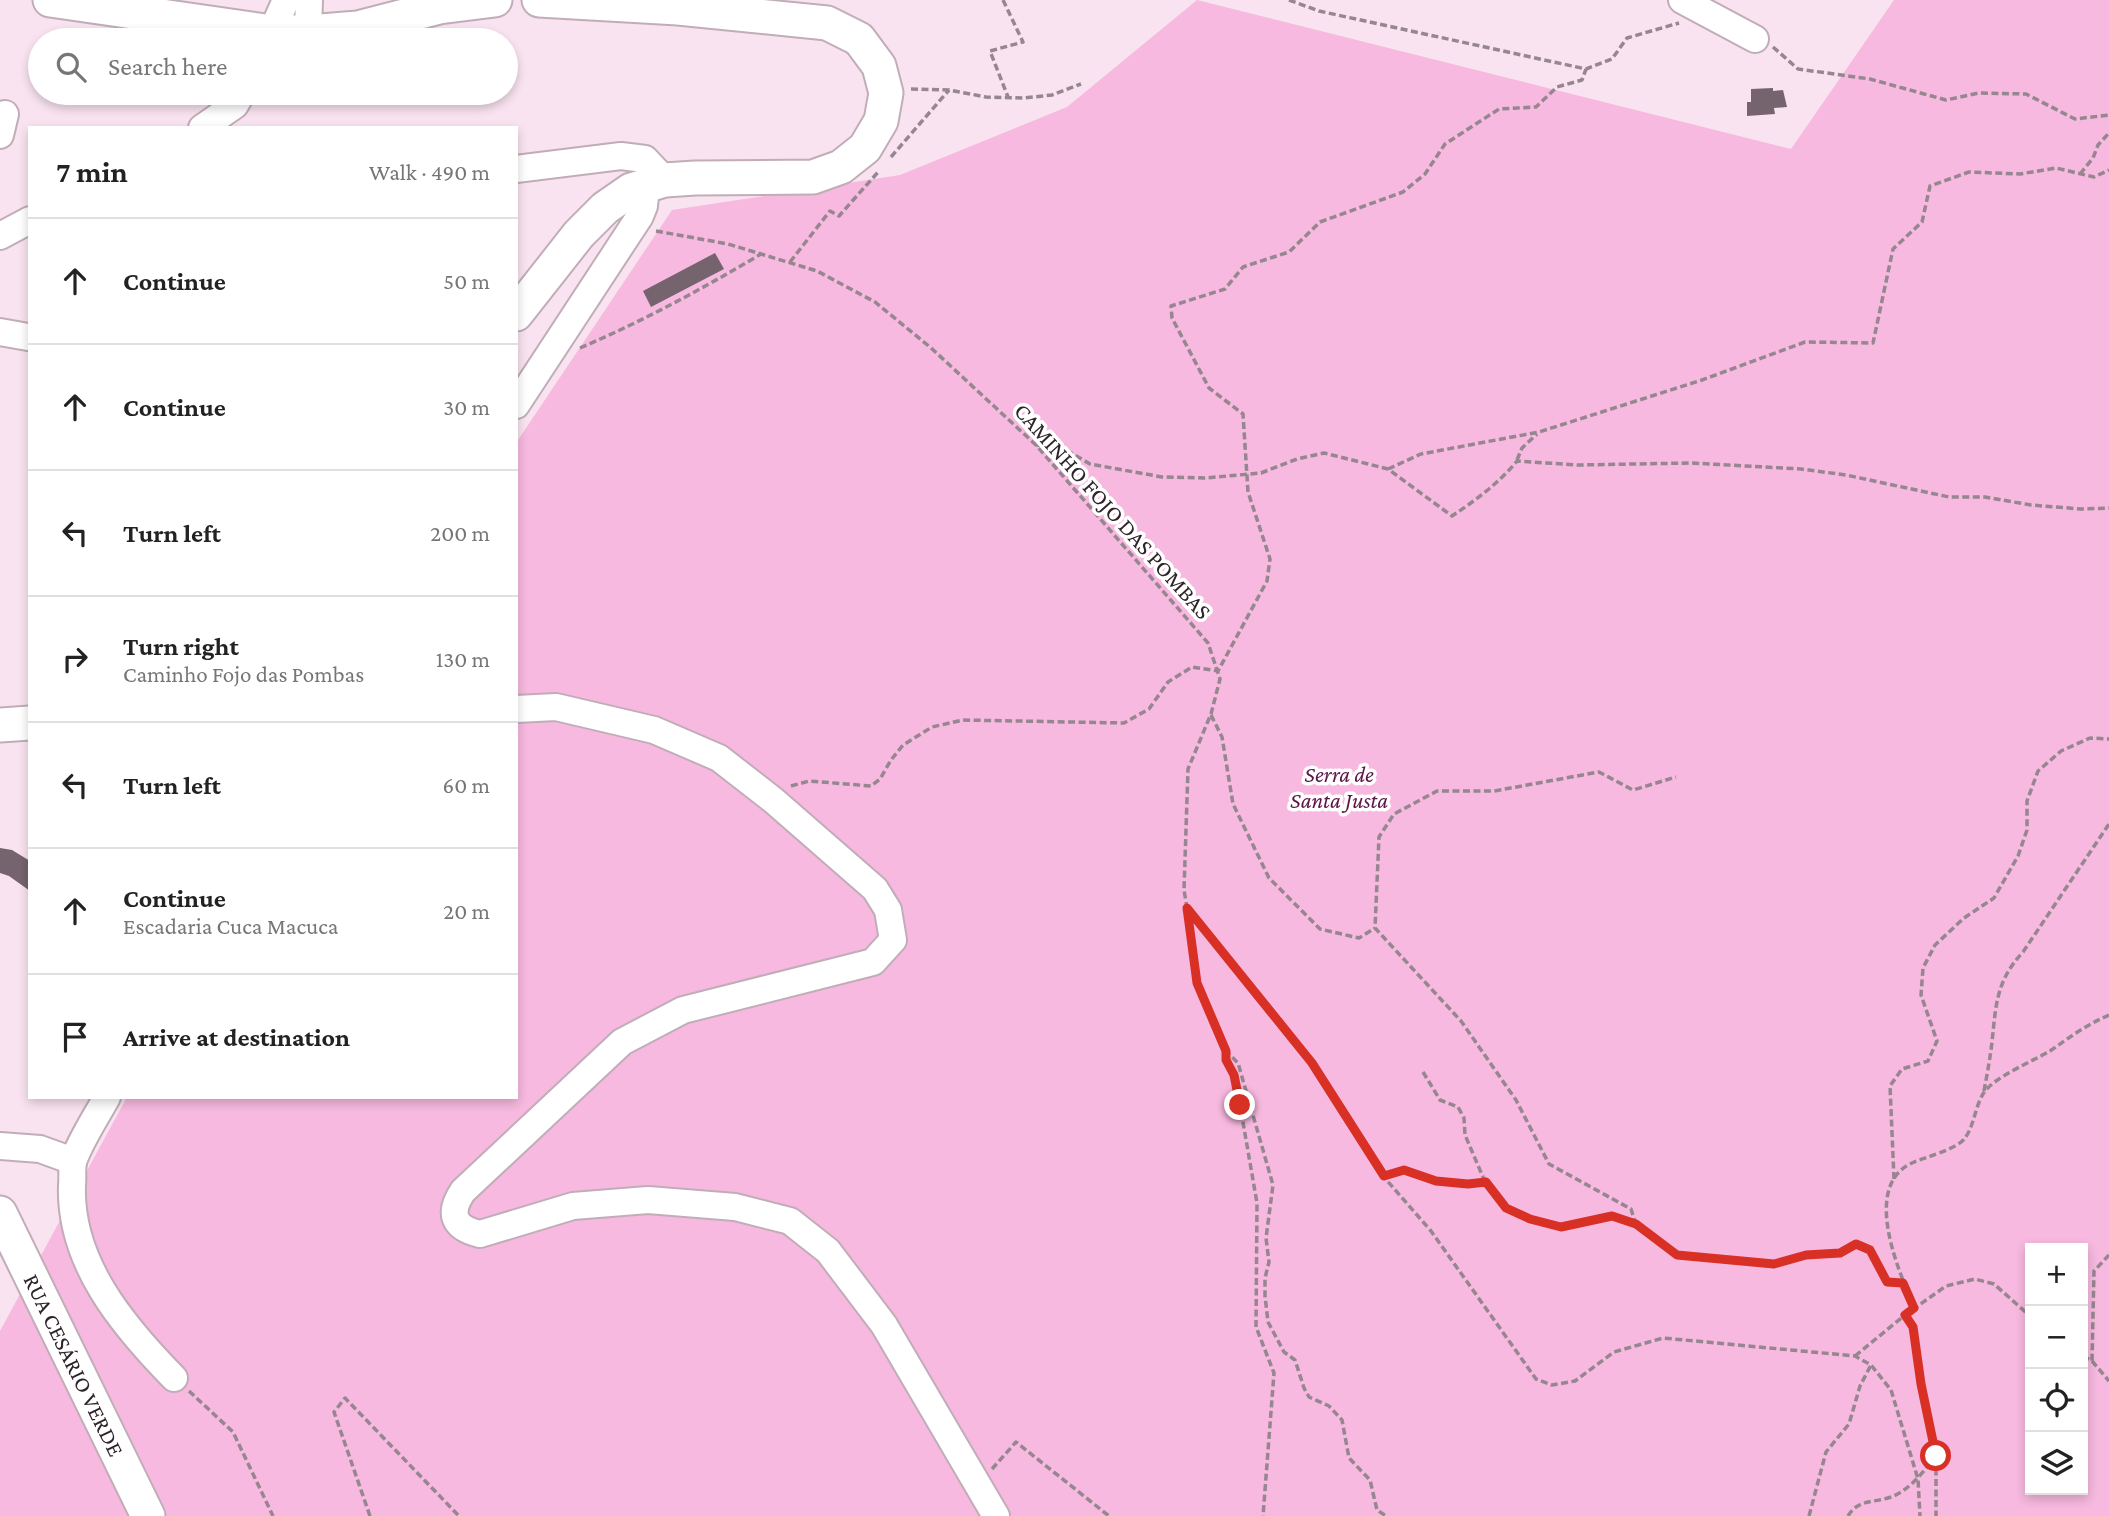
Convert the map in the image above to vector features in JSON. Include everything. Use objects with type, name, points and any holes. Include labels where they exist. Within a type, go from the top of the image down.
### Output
[{"type":"main road","points":[[50,0],[221,28]]},
{"type":"main road","points":[[286,28],[309,16],[358,28],[438,3],[495,0]]},
{"type":"main road","points":[[518,311],[587,225],[631,190],[695,177],[813,177],[841,167],[865,148],[881,121],[886,93],[879,66],[859,39],[827,23],[678,8],[539,0]]},
{"type":"main road","points":[[0,725],[28,723]]},
{"type":"main road","name":"RUA CESÁRIO VERDE","points":[[1,1216],[148,1516]]},
{"type":"street","points":[[274,28],[286,0]]},
{"type":"street","points":[[1684,1],[1755,39]]},
{"type":"street","points":[[205,126],[234,105]]},
{"type":"street","points":[[518,169],[621,156],[645,159],[655,183],[634,226],[518,402]]},
{"type":"street","points":[[0,236],[28,221]]},
{"type":"street","points":[[0,332],[28,337]]},
{"type":"street","points":[[518,709],[556,708],[654,730],[719,758],[773,800],[874,889],[888,910],[893,940],[873,962],[683,1010],[622,1042],[463,1191],[456,1201],[453,1213],[460,1226],[468,1232],[480,1234],[573,1206],[648,1200],[735,1207],[790,1221],[828,1251],[884,1325],[996,1516]]},
{"type":"street","points":[[106,1099],[73,1161],[71,1201],[75,1227],[104,1296],[139,1342],[174,1378]]},
{"type":"street","points":[[0,1146],[40,1149],[73,1161]]},
{"type":"path","points":[[1003,0],[1023,42],[990,51],[1008,97]]},
{"type":"path","points":[[1289,0],[1319,11],[1586,69],[1612,59],[1627,38],[1692,19],[1684,1]]},
{"type":"path","points":[[1755,39],[1769,43],[1798,69],[1870,79],[1946,100],[1979,93],[2026,94],[2075,119],[2109,115]]},
{"type":"path","points":[[1386,1516],[1377,1510],[1370,1480],[1349,1458],[1342,1420],[1329,1406],[1309,1397],[1295,1360],[1284,1352],[1268,1322],[1265,1278],[1269,1262],[1266,1238],[1273,1185],[1238,1063],[1226,1051],[1197,983],[1184,890],[1188,769],[1211,714],[1220,679],[1218,671],[1267,581],[1270,559],[1248,492],[1243,414],[1209,388],[1172,317],[1171,306],[1225,289],[1244,267],[1289,252],[1320,222],[1403,192],[1425,174],[1445,144],[1499,109],[1536,107],[1557,87],[1582,80],[1586,69]]},
{"type":"path","points":[[886,93],[931,89],[968,92],[986,97],[1052,95],[1081,84]]},
{"type":"path","points":[[2080,174],[2093,159],[2098,145],[2109,134]]},
{"type":"path","points":[[1388,469],[1421,454],[1539,432],[1702,380],[1805,342],[1872,343],[1893,249],[1922,222],[1930,186],[1969,172],[2020,174],[2056,168],[2094,177],[2109,170]]},
{"type":"path","name":"CAMINHO FOJO DAS POMBAS","points":[[634,226],[728,244],[817,271],[875,302],[930,346],[1037,445],[1208,643],[1218,671]]},
{"type":"path","points":[[579,349],[661,311],[761,254]]},
{"type":"path","points":[[1037,445],[1061,447],[1090,464],[1162,477],[1205,478],[1261,473],[1297,459],[1324,453],[1388,469],[1452,516],[1479,498],[1507,473],[1517,461],[1522,448],[1539,432]]},
{"type":"path","points":[[1517,461],[1577,465],[1692,463],[1801,469],[1846,475],[1949,497],[1985,497],[2032,505],[2109,508]]},
{"type":"path","points":[[773,800],[789,787],[809,781],[871,786],[880,779],[903,745],[932,727],[963,720],[1124,723],[1149,709],[1168,682],[1192,667],[1218,671]]},
{"type":"path","points":[[1211,714],[1222,737],[1233,804],[1269,878],[1320,929],[1359,938],[1375,928]]},
{"type":"path","points":[[1894,1179],[1890,1086],[1902,1069],[1928,1061],[1937,1041],[1921,995],[1923,968],[1935,945],[1964,918],[1994,898],[2018,856],[2027,830],[2027,801],[2038,771],[2061,751],[2090,738],[2109,739]]},
{"type":"path","points":[[1636,1224],[1631,1209],[1549,1164],[1516,1100],[1461,1021],[1375,928],[1379,836],[1394,814],[1437,791],[1494,791],[1599,772],[1633,790],[1675,777]]},
{"type":"path","points":[[1914,1308],[1903,1283],[1887,1230],[1886,1198],[1894,1179],[1906,1166],[1956,1146],[1965,1139],[1984,1091],[1995,1004],[2009,966],[2030,942],[2109,824]]},
{"type":"path","points":[[1187,908],[1312,1063],[1384,1176],[1431,1231],[1536,1379],[1552,1385],[1575,1381],[1614,1352],[1663,1338],[1855,1356],[1871,1365],[1891,1391],[1918,1479],[1920,1516]]},
{"type":"path","points":[[1984,1091],[2087,1024],[2109,1015]]},
{"type":"path","points":[[1226,1051],[1226,1060],[1234,1075],[1257,1203],[1256,1326],[1274,1373],[1263,1516]]},
{"type":"path","points":[[1423,1072],[1440,1100],[1458,1108],[1464,1118],[1465,1135],[1486,1182],[1506,1208],[1530,1219],[1561,1227],[1612,1216],[1636,1224],[1677,1255],[1774,1264],[1806,1255],[1840,1253],[1856,1244],[1870,1250],[1887,1282],[1903,1283]]},
{"type":"path","points":[[1384,1176],[1404,1170],[1436,1181],[1468,1184],[1486,1182]]},
{"type":"path","points":[[2092,1361],[2094,1271],[2109,1255]]},
{"type":"path","points":[[1855,1356],[1946,1286],[1975,1279],[1994,1284],[2025,1312]]},
{"type":"path","points":[[1905,1315],[1913,1327],[1921,1384],[1936,1456],[1936,1516]]},
{"type":"path","points":[[2088,1359],[2109,1381]]},
{"type":"path","points":[[1808,1516],[1826,1452],[1849,1424],[1860,1386],[1871,1365]]},
{"type":"path","points":[[174,1378],[233,1432],[273,1516]]},
{"type":"path","points":[[370,1516],[334,1412],[345,1398],[459,1516]]},
{"type":"path","points":[[984,1477],[1016,1442],[1109,1516]]},
{"type":"path","points":[[1848,1516],[1860,1503],[1892,1497],[1918,1479],[1936,1456]]},
{"type":"green space","name":"Serra de Santa Justa","points":[[1197,0],[1791,149],[1894,0],[2109,0],[2109,1516],[0,1516],[0,1331],[126,1099],[518,1099],[518,440],[672,210],[900,175],[1067,107]]},
{"type":"building","points":[[1773,88],[1773,91],[1783,90],[1787,107],[1774,108],[1775,114],[1747,116],[1751,89]]},
{"type":"building","points":[[715,253],[724,269],[651,307],[643,291]]},
{"type":"building","points":[[0,848],[12,850],[28,860],[28,890],[9,876],[0,873]]},
{"type":"route","points":[[1240,1105],[1234,1075],[1226,1060],[1226,1051],[1197,983],[1187,908],[1312,1063],[1384,1176],[1404,1170],[1436,1181],[1468,1184],[1486,1182],[1506,1208],[1530,1219],[1561,1227],[1612,1216],[1636,1224],[1677,1255],[1774,1264],[1806,1255],[1840,1253],[1856,1244],[1870,1250],[1887,1282],[1903,1283],[1914,1308],[1905,1315],[1913,1327],[1921,1384],[1936,1456]]}]
